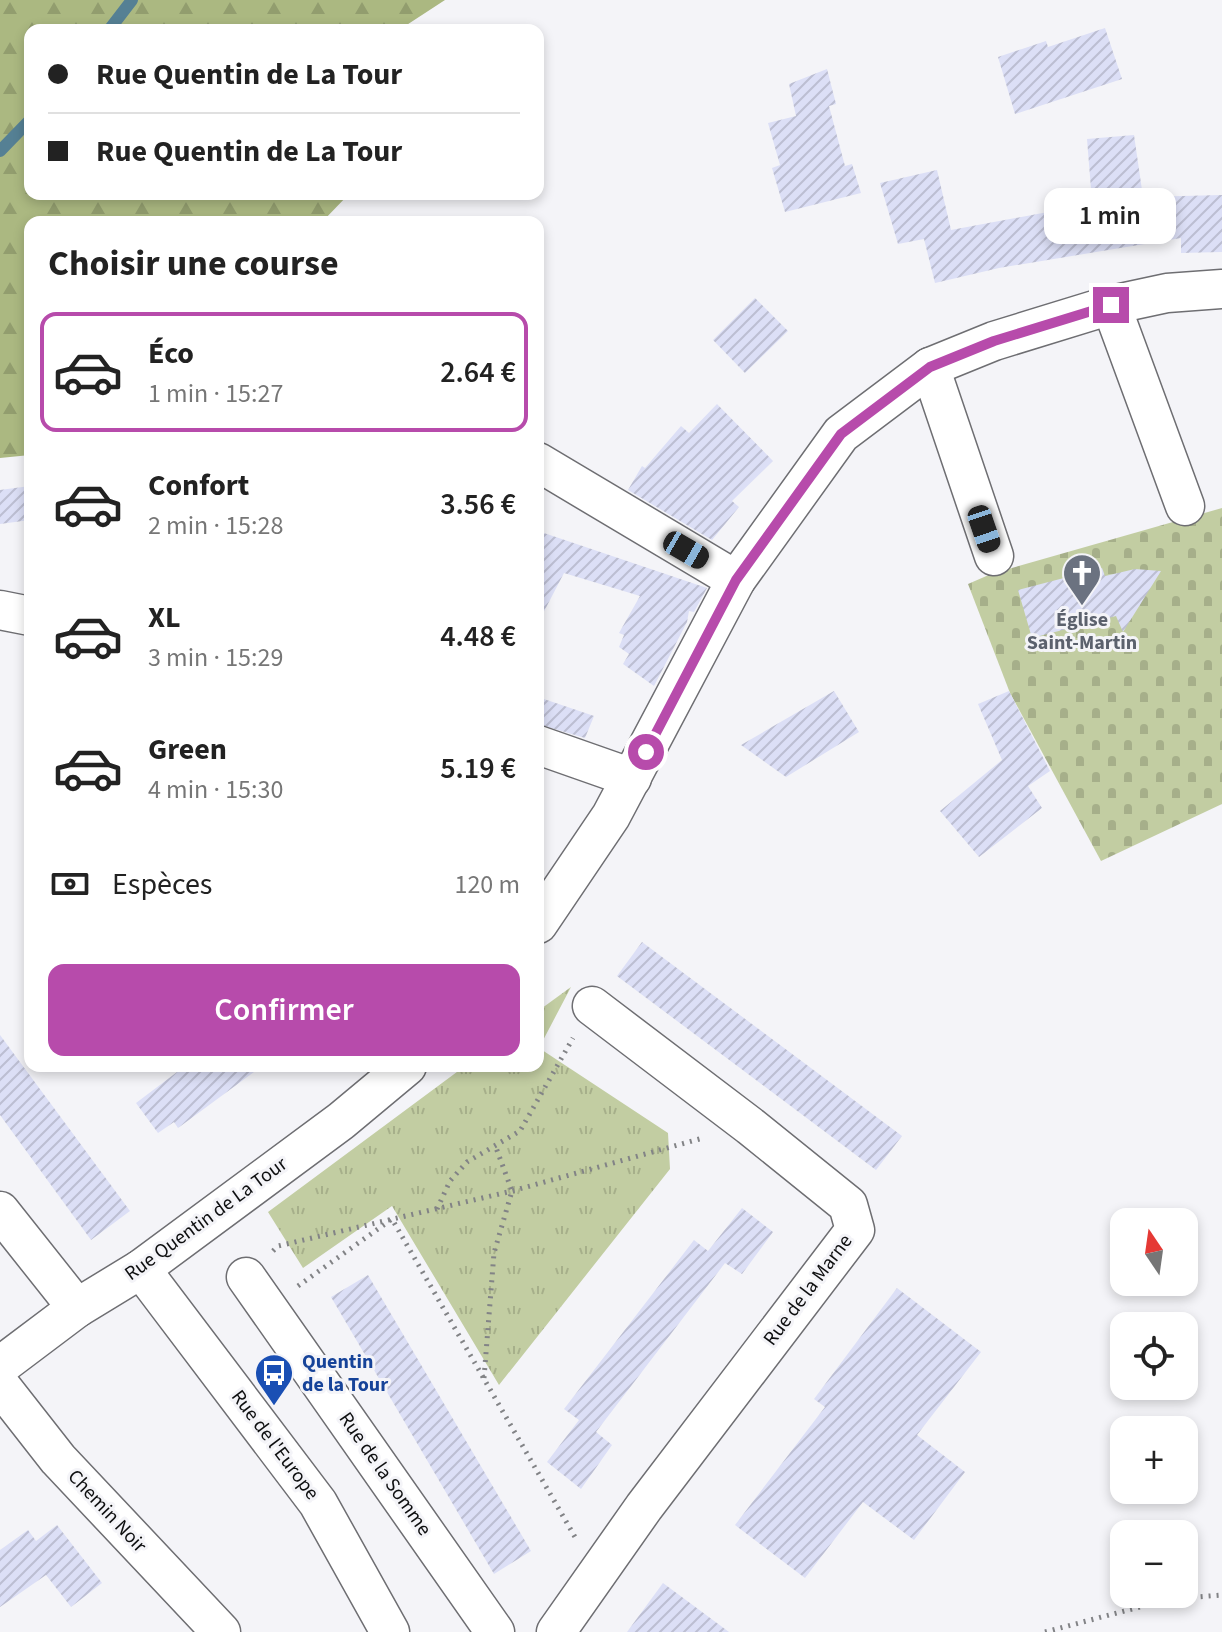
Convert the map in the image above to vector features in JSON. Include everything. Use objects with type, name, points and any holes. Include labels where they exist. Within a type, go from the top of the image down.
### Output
[{"type":"street","points":[[544,915],[611,816],[736,580],[841,434],[930,367],[994,341],[1111,305],[1167,293],[1222,289]]},
{"type":"street","points":[[1111,305],[1185,506]]},
{"type":"street","points":[[930,367],[994,556]]},
{"type":"street","points":[[544,466],[736,580]]},
{"type":"street","points":[[0,610],[24,615]]},
{"type":"street","points":[[544,747],[632,778]]},
{"type":"street","name":"Rue de la Marne","points":[[556,1632],[855,1230],[848,1205],[592,1006]]},
{"type":"street","name":"Rue Quentin de La Tour","points":[[0,1366],[77,1308],[141,1269],[341,1121],[400,1072]]},
{"type":"street","points":[[0,1211],[77,1308]]},
{"type":"street","name":"Rue de l'Europe","points":[[141,1269],[318,1503],[390,1632]]},
{"type":"street","name":"Rue de la Somme","points":[[246,1277],[495,1632]]},
{"type":"street","name":"Chemin Noir","points":[[0,1385],[58,1459],[221,1632]]},
{"type":"path","points":[[437,1209],[450,1181],[467,1162],[520,1131],[592,1006]]},
{"type":"path","points":[[246,1277],[278,1246],[512,1191],[750,1126]]},
{"type":"path","points":[[484,1379],[494,1253],[512,1191],[495,1145]]},
{"type":"path","points":[[392,1219],[597,1575]]},
{"type":"path","points":[[268,1307],[392,1219]]},
{"type":"path","points":[[1045,1632],[1170,1599],[1222,1595]]},
{"type":"green space","points":[[0,0],[445,0],[408,24],[24,24],[24,200],[343,200],[328,216],[24,216],[24,456],[0,458]]},
{"type":"green space","points":[[1222,508],[1222,804],[1101,861],[1010,693],[968,584],[991,574]]},
{"type":"green space","points":[[571,987],[544,1038],[544,1007]]},
{"type":"green space","points":[[544,1051],[668,1133],[670,1169],[499,1385],[392,1206],[303,1268],[268,1212],[457,1072],[544,1072]]},
{"type":"building","points":[[1105,28],[1122,79],[1015,114],[998,57],[1046,41],[1048,47]]},
{"type":"building","points":[[827,69],[836,104],[829,106],[845,166],[852,164],[861,193],[785,212],[772,168],[780,165],[768,123],[796,116],[789,84]]},
{"type":"building","points":[[1134,135],[1143,197],[1222,195],[1222,252],[1181,253],[1181,238],[999,268],[935,283],[924,239],[898,244],[880,183],[937,170],[951,230],[1064,209],[1063,195],[1091,189],[1087,139]]},
{"type":"building","points":[[755,298],[788,331],[745,373],[713,340]]},
{"type":"building","points":[[717,404],[773,461],[732,501],[739,507],[712,540],[628,490],[642,466],[645,468],[681,426],[689,433]]},
{"type":"building","points":[[24,487],[24,521],[0,524],[0,490]]},
{"type":"building","points":[[544,533],[707,588],[694,612],[689,611],[687,622],[654,686],[623,664],[629,654],[619,647],[624,635],[619,633],[640,596],[564,573],[544,611]]},
{"type":"building","name":"Église Saint-Martin","points":[[1102,568],[1105,576],[1135,569],[1161,571],[1123,632],[1116,616],[1032,638],[1018,590]]},
{"type":"building","points":[[834,691],[859,732],[786,777],[741,745]]},
{"type":"building","points":[[1009,691],[1050,771],[1028,786],[1042,808],[979,857],[940,811],[1002,760],[978,704]]},
{"type":"building","points":[[544,699],[594,716],[585,738],[544,726]]},
{"type":"building","points":[[642,942],[902,1136],[876,1170],[617,976]]},
{"type":"building","points":[[0,1035],[24,1067],[24,1072],[27,1072],[130,1211],[91,1240],[0,1115]]},
{"type":"building","points":[[177,1072],[254,1072],[178,1128],[174,1122],[158,1133],[136,1103]]},
{"type":"building","points":[[742,1208],[773,1232],[742,1274],[725,1263],[596,1432],[612,1445],[581,1489],[547,1462],[579,1420],[564,1409],[694,1240],[708,1251]]},
{"type":"building","points":[[368,1275],[531,1551],[494,1574],[331,1297]]},
{"type":"building","points":[[897,1288],[981,1352],[917,1435],[965,1472],[914,1540],[863,1502],[805,1578],[735,1525],[825,1407],[814,1399]]},
{"type":"building","points":[[57,1525],[102,1583],[71,1607],[46,1575],[0,1607],[0,1550],[28,1530],[36,1541]]},
{"type":"building","points":[[663,1583],[729,1632],[627,1632]]},
{"type":"waterway","points":[[114,24],[132,0]]},
{"type":"waterway","points":[[0,151],[24,126]]},
{"type":"place","name":"Église Saint-Martin","points":[[1082,607]]},
{"type":"place","name":"Quentin de la Tour","points":[[274,1407]]},
{"type":"route","points":[[646,752],[736,580],[758,545],[841,434],[930,367],[994,341],[1111,305]]}]
